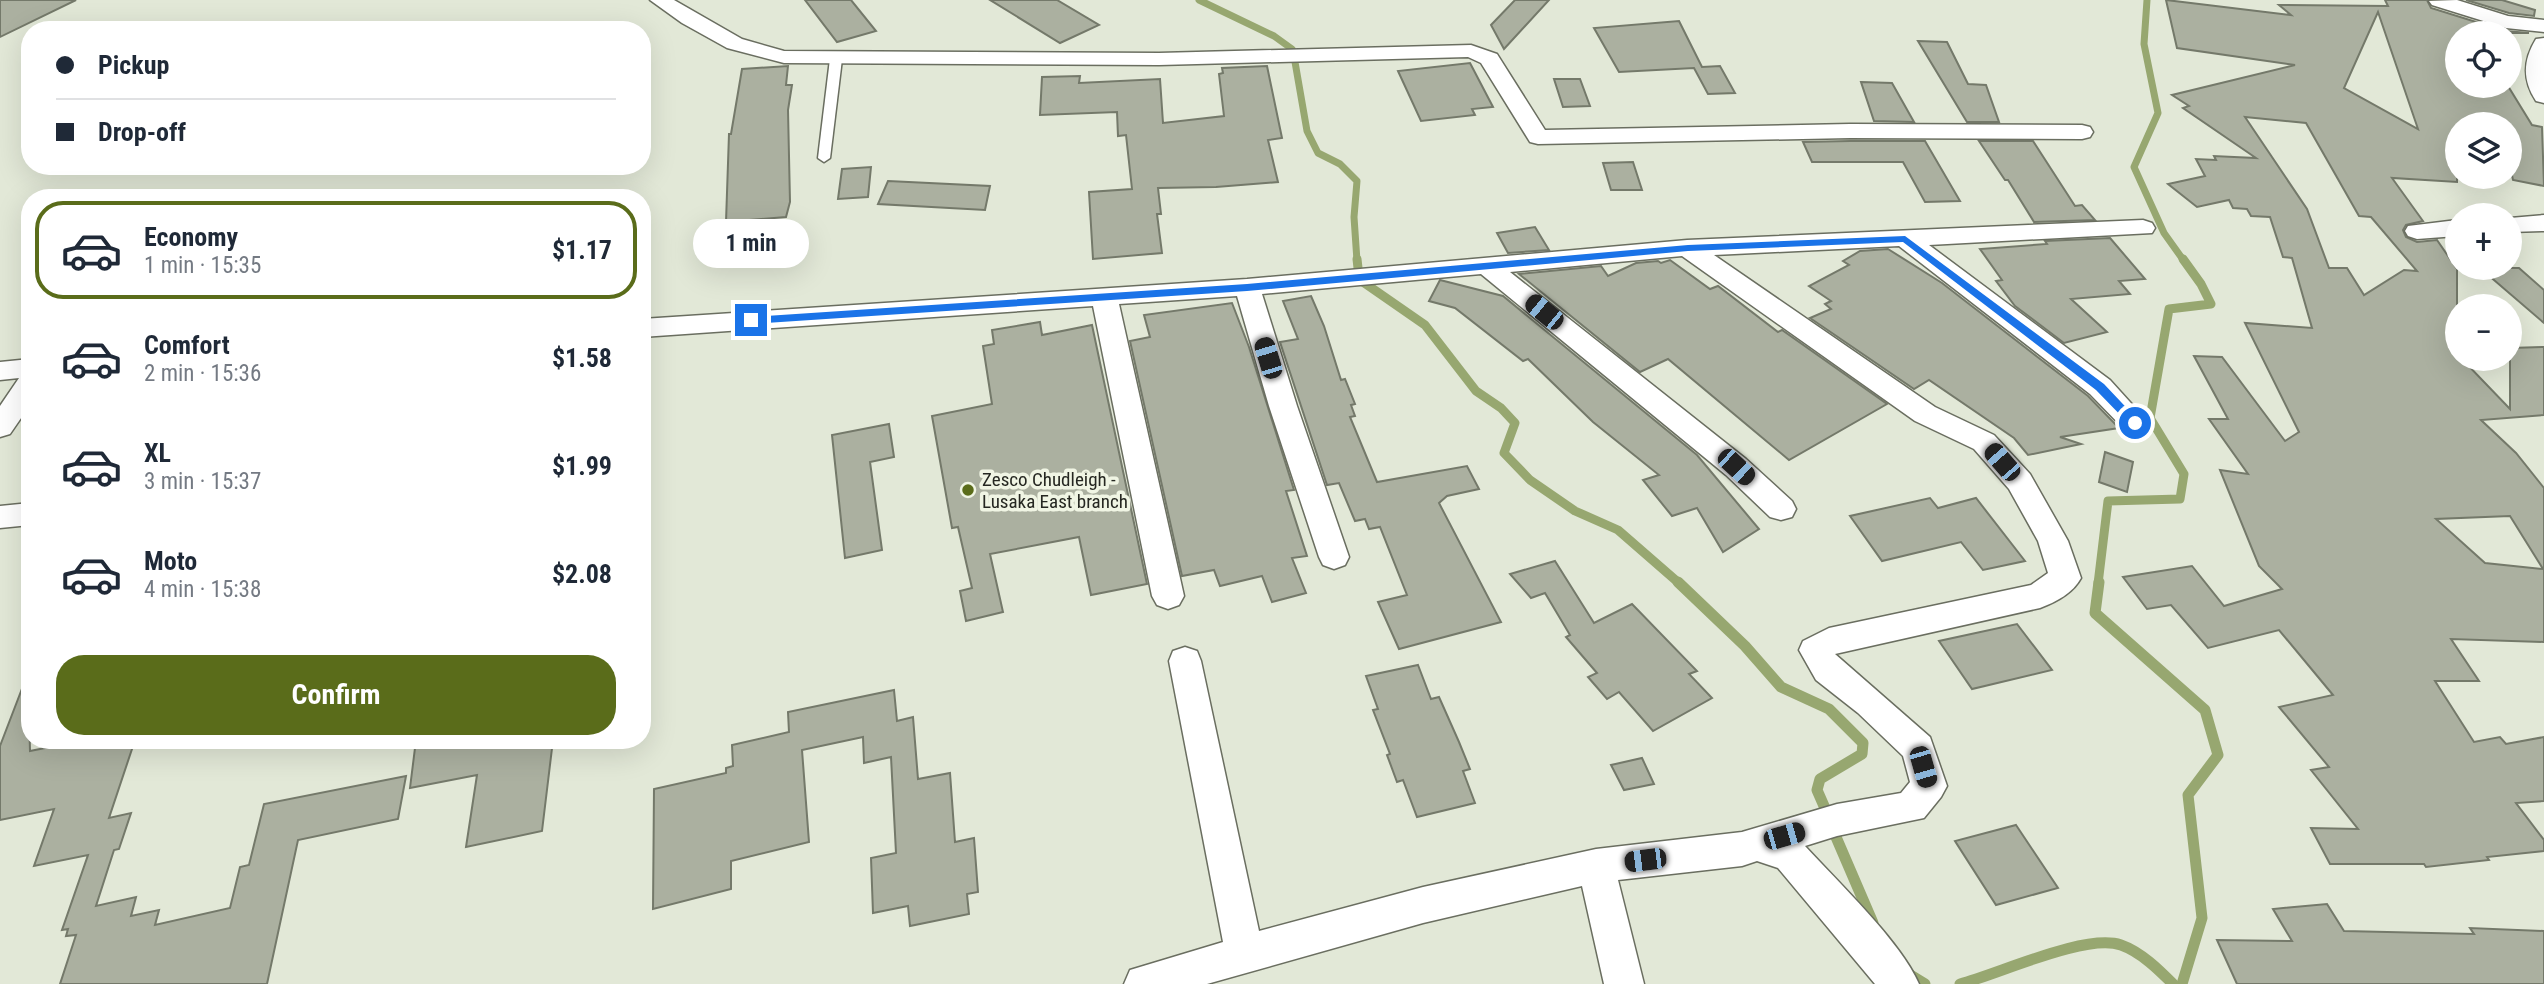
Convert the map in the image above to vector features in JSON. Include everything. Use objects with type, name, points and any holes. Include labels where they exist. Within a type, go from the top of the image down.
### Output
[{"type":"street","points":[[660,0],[751,52],[784,57],[1159,59],[1471,51],[1489,59],[1538,137],[1850,131],[2082,132]]},
{"type":"street","points":[[2439,1],[2506,22],[2544,26]]},
{"type":"street","points":[[2544,44],[2534,63],[2539,87],[2544,96]]},
{"type":"street","points":[[2522,224],[2544,223]]},
{"type":"street","points":[[651,327],[1247,287],[1688,248],[2143,228]]},
{"type":"street","points":[[2417,231],[2445,229]]},
{"type":"street","points":[[1905,239],[2100,387],[2135,423]]},
{"type":"street","points":[[1144,984],[1365,918],[1450,897],[1597,866],[1742,849],[1837,820],[1911,807],[1929,786],[1918,748],[1828,670],[1815,650],[1829,641],[1997,606],[2040,594],[2065,578],[2053,541],[2020,482],[1984,442],[1925,414],[1688,248]]},
{"type":"street","points":[[1485,265],[1736,467],[1782,509]]},
{"type":"street","points":[[1247,287],[1283,406],[1334,557]]},
{"type":"street","points":[[1104,297],[1168,596]]},
{"type":"street","points":[[0,371],[21,369]]},
{"type":"street","points":[[0,427],[21,397]]},
{"type":"street","points":[[0,517],[21,515]]},
{"type":"street","points":[[1185,661],[1245,954]]},
{"type":"street","points":[[1757,844],[1791,856],[1899,984]]},
{"type":"street","points":[[1597,866],[1624,984]]},
{"type":"lane","points":[[824,158],[836,59]]},
{"type":"building","points":[[0,0],[76,0],[33,21],[21,21],[21,27],[0,37]]},
{"type":"building","points":[[805,0],[851,0],[876,31],[837,42]]},
{"type":"building","points":[[990,0],[1057,0],[1099,25],[1060,43]]},
{"type":"building","points":[[1515,0],[1549,0],[1504,49],[1491,25]]},
{"type":"building","points":[[2166,0],[2291,15],[2279,5],[2388,6],[2385,0],[2427,0],[2431,8],[2473,21],[2445,21],[2445,98],[2515,98],[2532,125],[2542,127],[2544,186],[2522,182],[2522,112],[2445,112],[2445,181],[2392,178],[2423,221],[2406,225],[2403,230],[2406,237],[2417,242],[2437,240],[2445,252],[2445,280],[2457,280],[2457,294],[2445,294],[2445,371],[2474,371],[2510,409],[2510,371],[2522,371],[2522,348],[2544,347],[2544,415],[2481,420],[2516,453],[2544,488],[2544,642],[2451,639],[2479,681],[2435,681],[2474,742],[2500,737],[2506,744],[2544,737],[2544,801],[2516,803],[2544,840],[2544,851],[2426,867],[2424,864],[2330,864],[2311,828],[2358,829],[2311,770],[2329,767],[2279,707],[2333,695],[2279,630],[2208,648],[2171,605],[2147,609],[2123,577],[2192,566],[2224,606],[2282,589],[2259,566],[2220,470],[2248,474],[2209,419],[2228,419],[2194,356],[2222,357],[2285,441],[2299,432],[2245,323],[2312,328],[2292,258],[2283,257],[2270,217],[2251,216],[2247,209],[2233,208],[2229,200],[2197,207],[2168,184],[2205,176],[2196,159],[2216,160],[2214,156],[2256,158],[2183,108],[2189,106],[2172,95],[2295,65],[2177,48]],"holes":[[[2378,12],[2418,129],[2344,88]],[[2245,117],[2306,123],[2359,216],[2371,217],[2417,271],[2404,270],[2364,295],[2347,268],[2329,268],[2307,209]],[[2510,516],[2543,569],[2485,563],[2436,519]]]},
{"type":"building","points":[[2466,0],[2502,0],[2535,10],[2534,16],[2509,13]]},
{"type":"building","points":[[1679,21],[1702,67],[1720,66],[1735,93],[1708,94],[1694,68],[1619,72],[1594,28]]},
{"type":"building","points":[[1918,41],[1947,42],[1968,84],[1986,85],[1999,122],[1967,122]]},
{"type":"building","points":[[1470,63],[1493,107],[1472,109],[1475,115],[1421,121],[1398,71]]},
{"type":"building","points":[[788,66],[786,85],[792,85],[788,110],[790,202],[786,217],[726,222],[729,134],[742,69]]},
{"type":"building","points":[[1267,66],[1282,138],[1268,140],[1278,182],[1158,188],[1161,214],[1157,214],[1162,253],[1093,259],[1089,192],[1132,189],[1126,135],[1118,136],[1117,112],[1040,115],[1042,77],[1080,76],[1079,83],[1160,79],[1163,123],[1224,116],[1219,74],[1223,73],[1222,68]]},
{"type":"building","points":[[1554,79],[1580,79],[1590,106],[1563,107]]},
{"type":"building","points":[[1861,82],[1892,83],[1914,122],[1874,121]]},
{"type":"building","points":[[1925,141],[1960,201],[1925,202],[1903,162],[1812,162],[1803,142]]},
{"type":"building","points":[[1979,141],[2033,141],[2075,206],[2082,205],[2095,220],[2034,222]]},
{"type":"building","points":[[1633,162],[1642,190],[1611,190],[1603,163]]},
{"type":"building","points":[[871,167],[868,197],[838,199],[842,169]]},
{"type":"building","points":[[888,181],[990,186],[985,210],[878,204]]},
{"type":"building","points":[[1535,227],[1549,250],[1508,253],[1497,233]]},
{"type":"building","points":[[2110,238],[2145,279],[2119,281],[2130,294],[2071,299],[2107,332],[2064,343],[2015,306],[1996,281],[2002,280],[1980,249],[2047,244],[2045,241]]},
{"type":"building","points":[[1888,249],[1942,283],[2088,396],[2119,428],[2060,437],[2081,444],[2028,455],[2014,438],[1929,380],[1914,389],[1810,318],[1831,309],[1825,304],[1831,301],[1809,286],[1849,265],[1843,261],[1860,251]]},
{"type":"building","points":[[1670,260],[1710,289],[1718,286],[1778,332],[1782,330],[1887,404],[1789,460],[1668,359],[1640,372],[1519,274],[1601,266],[1608,276],[1636,263],[1661,263]]},
{"type":"building","points":[[2522,271],[2544,290],[2544,323],[2522,304],[2522,294],[2510,294],[2494,280],[2522,280]]},
{"type":"building","points":[[1440,280],[1503,296],[1697,455],[1759,529],[1723,552],[1697,508],[1672,516],[1643,480],[1659,475],[1593,422],[1528,359],[1523,361],[1455,308],[1429,301]]},
{"type":"building","points":[[1311,296],[1324,326],[1341,380],[1345,379],[1355,404],[1351,405],[1355,416],[1350,417],[1377,482],[1467,466],[1479,489],[1447,496],[1439,503],[1501,622],[1399,649],[1378,602],[1407,595],[1380,527],[1369,529],[1365,519],[1355,521],[1339,483],[1327,485],[1280,342],[1298,339],[1283,301]]},
{"type":"building","points":[[1232,303],[1249,347],[1294,490],[1286,491],[1307,556],[1292,558],[1306,593],[1272,602],[1262,576],[1220,586],[1214,570],[1182,576],[1130,341],[1150,337],[1144,315]]},
{"type":"building","points":[[1040,322],[1042,335],[1092,325],[1147,584],[1091,595],[1079,537],[990,554],[1003,612],[966,621],[960,591],[972,588],[958,527],[952,528],[932,416],[992,404],[983,346],[994,344],[992,330]]},
{"type":"building","points":[[889,424],[894,457],[870,462],[882,550],[845,558],[832,435]]},
{"type":"building","points":[[2105,452],[2133,462],[2127,492],[2099,482]]},
{"type":"building","points":[[1930,498],[1938,508],[1976,498],[2025,561],[1983,570],[1961,542],[1882,561],[1850,516]]},
{"type":"building","points":[[1555,561],[1594,623],[1632,604],[1697,671],[1689,674],[1712,698],[1653,731],[1619,692],[1607,699],[1588,677],[1597,673],[1566,637],[1570,635],[1545,593],[1531,598],[1510,574]]},
{"type":"building","points":[[2017,624],[2052,670],[1972,689],[1939,641]]},
{"type":"building","points":[[1418,665],[1431,699],[1439,697],[1459,742],[1470,769],[1463,771],[1475,803],[1417,817],[1403,780],[1397,782],[1387,755],[1390,754],[1373,710],[1378,709],[1366,676]]},
{"type":"building","points":[[894,690],[897,721],[913,717],[918,779],[950,773],[955,842],[974,838],[978,892],[967,894],[969,914],[910,926],[908,906],[873,913],[871,858],[896,853],[891,757],[864,763],[863,737],[802,750],[809,842],[731,861],[731,889],[653,909],[654,789],[726,773],[726,768],[733,766],[732,745],[789,732],[788,712]]},
{"type":"building","points":[[21,691],[21,749],[132,749],[109,818],[131,813],[119,849],[114,850],[96,906],[136,897],[131,916],[159,910],[155,925],[230,908],[240,867],[249,865],[264,804],[406,776],[398,819],[298,840],[267,984],[60,984],[76,935],[66,936],[68,929],[62,930],[88,855],[34,866],[54,809],[0,820],[0,746]]},
{"type":"building","points":[[415,749],[552,749],[542,831],[466,847],[477,775],[410,788]]},
{"type":"building","points":[[1642,758],[1654,784],[1624,790],[1611,765]]},
{"type":"building","points":[[2016,825],[2058,888],[1996,905],[1955,841]]},
{"type":"building","points":[[2327,904],[2344,931],[2474,934],[2470,928],[2544,931],[2544,984],[2237,984],[2217,940],[2292,941],[2273,909]]},
{"type":"waterway","points":[[1199,0],[1274,36],[1292,49]]},
{"type":"waterway","points":[[2147,0],[2144,44],[2158,113],[2134,167],[2164,233],[2184,261]]},
{"type":"waterway","points":[[1295,62],[1307,131],[1318,153],[1340,164],[1357,181],[1354,217],[1357,261]]},
{"type":"waterway","points":[[1357,259],[1358,268]]},
{"type":"waterway","points":[[2098,584],[2108,501],[2180,499],[2184,474],[2150,418],[2169,309],[2211,304],[2183,259]]},
{"type":"waterway","points":[[1363,282],[1425,325],[1476,391],[1501,408],[1515,423],[1504,453],[1530,480],[1575,511],[1618,530],[1680,584]]},
{"type":"waterway","points":[[1678,582],[1745,646],[1781,687],[1829,709],[1863,743],[1862,754],[1820,779],[1817,790],[1824,806]]},
{"type":"waterway","points":[[2099,582],[2095,613],[2205,710],[2218,755],[2188,795],[2202,918],[2182,984]]},
{"type":"waterway","points":[[1836,837],[1873,923]]},
{"type":"waterway","points":[[1960,984],[2065,949],[2105,943],[2121,945],[2136,952],[2173,984]]},
{"type":"waterway","points":[[1907,973],[1925,984]]},
{"type":"place","name":"Zesco Chudleigh - Lusaka East branch","points":[[968,490]]},
{"type":"route","points":[[751,320],[1247,287],[1688,248],[1905,239],[2100,387],[2135,423]]}]
